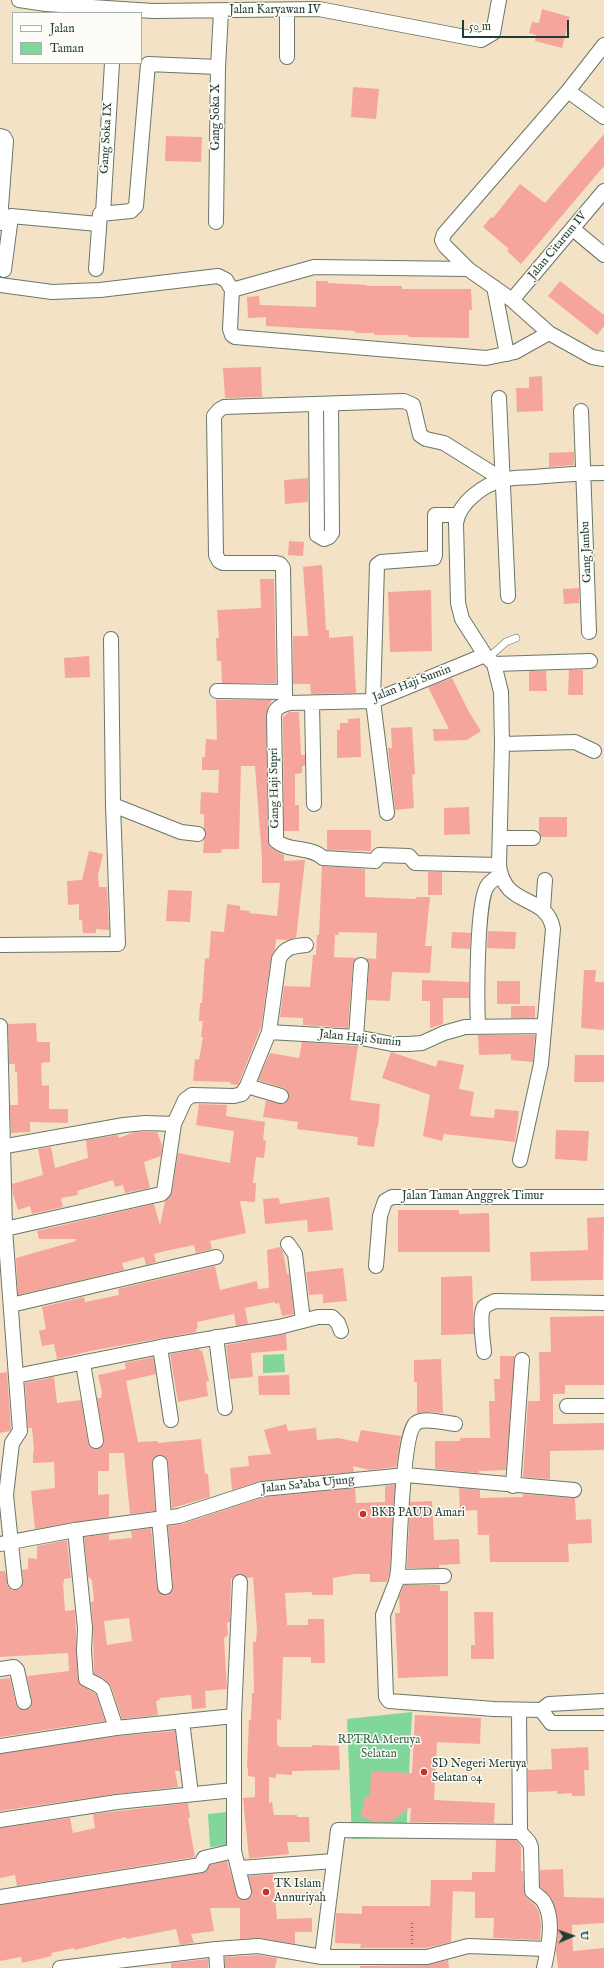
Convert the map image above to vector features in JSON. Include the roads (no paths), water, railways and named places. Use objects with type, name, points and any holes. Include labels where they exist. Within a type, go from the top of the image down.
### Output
[{"type":"street","name":"Jalan Karyawan IV","points":[[19,0],[118,11],[154,5],[221,12],[287,10],[318,5],[481,40],[493,33],[500,0]]},
{"type":"street","points":[[287,10],[287,57]]},
{"type":"street","name":"Gang Soka X","points":[[216,222],[218,67],[221,12]]},
{"type":"street","points":[[604,44],[570,93],[444,234],[442,240],[445,246],[468,269],[512,300],[549,333],[592,357],[604,359]]},
{"type":"street","name":"Gang Soka IX","points":[[96,269],[112,64]]},
{"type":"street","points":[[4,270],[11,216],[101,218],[131,211],[136,206],[148,64],[218,67]]},
{"type":"street","points":[[570,93],[604,117]]},
{"type":"street","points":[[0,136],[4,137],[6,141],[1,207],[2,223],[10,224]]},
{"type":"street","name":"Jalan Citarum IV","points":[[512,300],[604,191]]},
{"type":"street","points":[[573,229],[604,255]]},
{"type":"street","points":[[232,290],[314,267],[468,269]]},
{"type":"street","points":[[0,285],[52,292],[100,290],[218,276],[226,280],[232,290],[230,329],[232,335],[235,337],[486,358],[507,354],[530,346],[549,333]]},
{"type":"street","points":[[494,287],[507,354]]},
{"type":"street","points":[[499,398],[508,596]]},
{"type":"street","points":[[287,698],[283,568],[280,564],[276,563],[223,563],[219,561],[216,555],[214,416],[218,410],[224,407],[409,402],[414,405],[420,435],[426,439],[444,443],[503,480]]},
{"type":"street","points":[[316,405],[318,535],[324,539],[329,537],[332,532],[332,405]]},
{"type":"street","name":"Gang Jambu","points":[[581,411],[589,632]]},
{"type":"street","points":[[520,1160],[541,1064],[553,929],[547,913],[511,891],[505,885],[499,870],[501,838],[501,692],[489,659],[462,619],[458,603],[456,546],[458,515],[475,495],[488,486],[503,480],[584,473],[604,473]]},
{"type":"street","points":[[387,813],[373,701],[377,565],[381,562],[434,558],[435,515],[458,515]]},
{"type":"street","points":[[0,945],[118,944],[113,806],[111,639]]},
{"type":"street","points":[[489,659],[590,661]]},
{"type":"street","name":"Jalan Haji Sumin","points":[[217,690],[287,698],[312,704],[373,701],[489,659]]},
{"type":"street","name":"Gang Haji Supri","points":[[287,698],[275,710],[274,716],[276,841],[281,845],[316,853],[323,858],[375,861],[379,855],[409,856],[415,863],[499,870]]},
{"type":"street","points":[[312,704],[314,804]]},
{"type":"street","points":[[502,744],[575,742],[594,751]]},
{"type":"street","points":[[113,806],[181,832],[198,834]]},
{"type":"street","points":[[501,838],[533,838]]},
{"type":"street","points":[[478,1026],[476,994],[479,915],[487,885],[499,870]]},
{"type":"street","points":[[542,909],[545,880]]},
{"type":"street","points":[[5,1229],[161,1194],[164,1191],[174,1124],[185,1100],[192,1096],[234,1096],[242,1094],[247,1086],[269,1032],[279,959],[285,950],[306,945]]},
{"type":"street","points":[[356,1037],[362,966]]},
{"type":"street","points":[[0,1026],[5,1229],[20,1431],[6,1444],[5,1543],[14,1582]]},
{"type":"street","name":"Jalan Haji Sumin","points":[[269,1032],[356,1037],[392,1044],[409,1044],[422,1043],[444,1033],[465,1027],[544,1026]]},
{"type":"street","points":[[247,1086],[281,1096]]},
{"type":"street","points":[[2,1147],[124,1125],[145,1123],[174,1124]]},
{"type":"street","name":"Jalan Taman Anggrek Timur","points":[[376,1266],[380,1216],[385,1201],[392,1197],[604,1197]]},
{"type":"street","points":[[288,1244],[295,1254],[304,1321]]},
{"type":"street","points":[[11,1305],[216,1257]]},
{"type":"street","points":[[484,1352],[482,1312],[485,1306],[489,1303],[495,1301],[604,1302]]},
{"type":"street","points":[[16,1376],[327,1316],[336,1321],[342,1331]]},
{"type":"street","points":[[216,1337],[225,1408]]},
{"type":"street","points":[[160,1347],[171,1420]]},
{"type":"street","points":[[513,1486],[522,1360]]},
{"type":"street","points":[[83,1363],[96,1440]]},
{"type":"street","points":[[568,1406],[604,1406]]},
{"type":"street","points":[[456,1424],[425,1421],[418,1422],[413,1426],[404,1476],[397,1577],[383,1615],[386,1697],[389,1702],[519,1710],[541,1710],[549,1704],[604,1701]]},
{"type":"street","points":[[160,1463],[161,1518],[165,1587]]},
{"type":"street","name":"Jalan Sa'aba Ujung","points":[[5,1543],[75,1530],[179,1516],[262,1489],[404,1476],[574,1490]]},
{"type":"street","points":[[75,1530],[85,1628],[84,1651],[86,1679],[103,1689],[116,1728]]},
{"type":"street","points":[[397,1577],[444,1576]]},
{"type":"street","points":[[240,1582],[234,1716],[234,1851],[240,1868],[244,1892]]},
{"type":"street","points":[[0,1669],[11,1667],[17,1670],[24,1702]]},
{"type":"street","points":[[519,1710],[520,1832],[531,1846],[532,1891],[543,1900],[548,1910],[549,1919],[547,1949],[544,1968]]},
{"type":"street","points":[[541,1710],[551,1723],[604,1723]]},
{"type":"street","points":[[0,1746],[116,1728],[234,1716]]},
{"type":"street","points":[[182,1721],[192,1794]]},
{"type":"street","points":[[0,1820],[117,1802],[234,1790]]},
{"type":"street","points":[[322,1957],[338,1830],[520,1832]]},
{"type":"street","points":[[0,1897],[201,1865],[204,1858],[234,1851]]},
{"type":"street","points":[[240,1868],[334,1861]]},
{"type":"street","points":[[60,1968],[216,1949],[258,1946],[322,1957],[412,1963],[427,1957],[468,1946],[547,1949]]},
{"type":"street","points":[[216,1949],[217,1968]]},
{"type":"lane","points":[[489,659],[506,642],[516,638]]},
{"type":"place","name":"BKB PAUD Amari","points":[[363,1514]]},
{"type":"place","name":"SD Negeri Meruya Selatan 04","points":[[424,1772]]},
{"type":"place","name":"TK Islam Annuriyah","points":[[266,1892]]},
{"type":"park label","name":"RPTRA Meruya Selatan","points":[[379,1748]]}]
